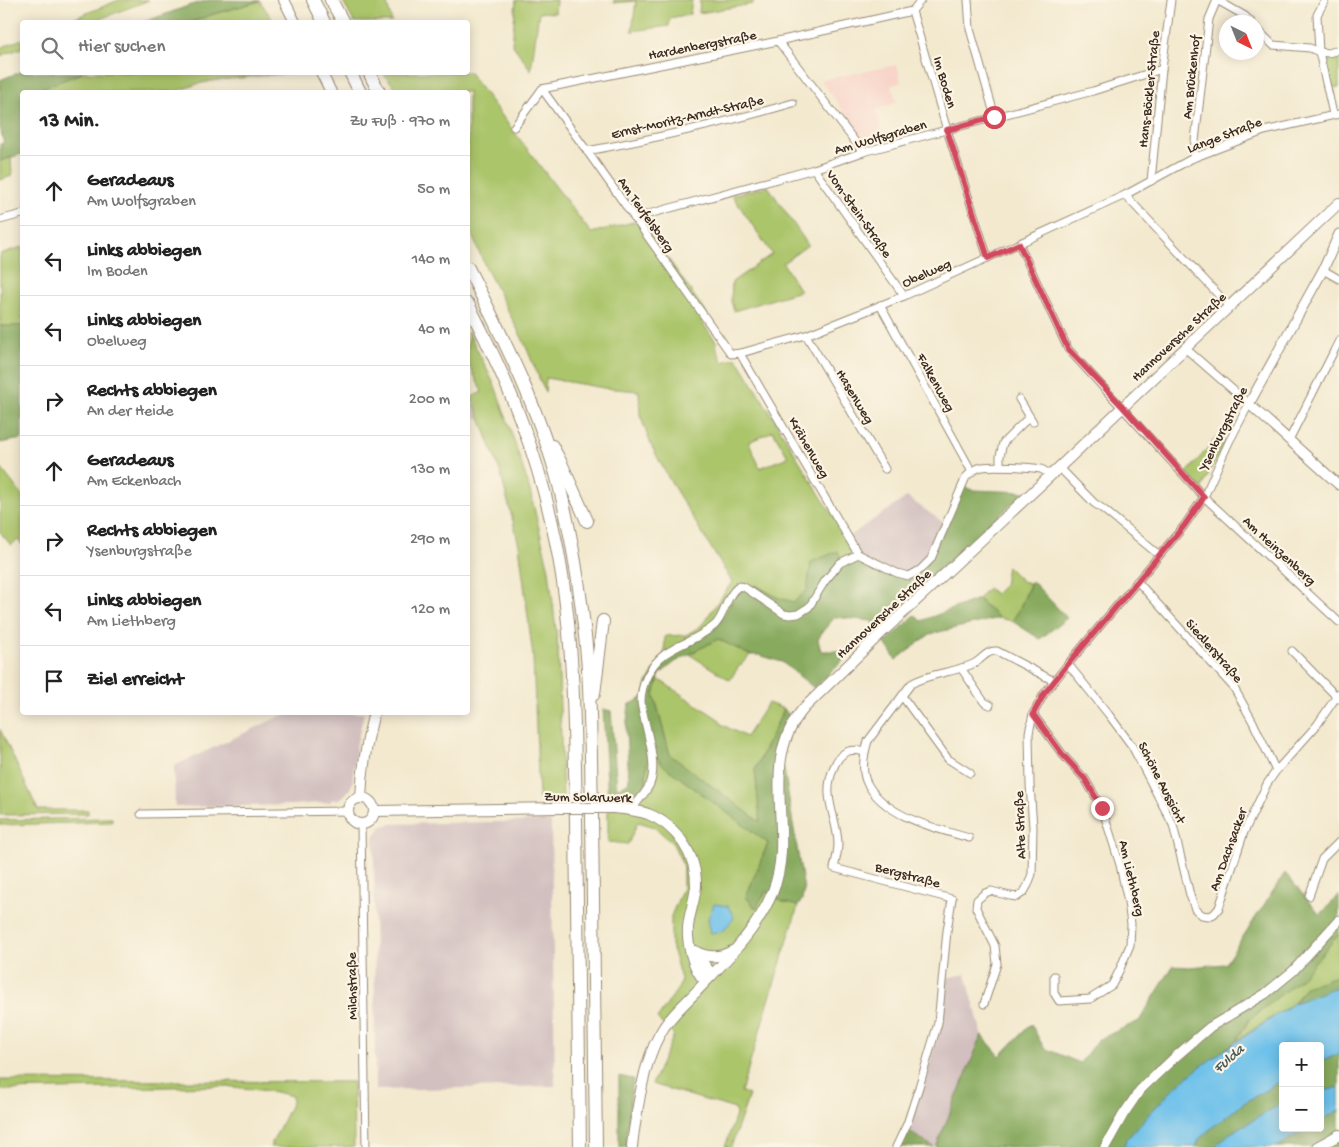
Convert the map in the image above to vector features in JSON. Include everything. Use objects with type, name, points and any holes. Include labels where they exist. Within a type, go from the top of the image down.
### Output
[{"type":"highway","points":[[313,0],[323,20]]},
{"type":"highway","points":[[331,0],[342,20]]},
{"type":"highway","points":[[352,75],[359,90]]},
{"type":"highway","points":[[370,75],[378,90]]},
{"type":"highway","points":[[470,272],[521,378],[538,421],[558,482],[572,540],[579,582],[587,658],[590,716],[596,1147]]},
{"type":"highway","points":[[470,308],[488,343],[524,426],[542,485],[556,542],[568,622],[574,717],[580,1147]]},
{"type":"highway","points":[[538,421],[561,463],[587,521]]},
{"type":"highway","points":[[590,716],[596,687],[603,621]]},
{"type":"main road","points":[[284,0],[294,20]]},
{"type":"main road","points":[[322,75],[329,90]]},
{"type":"main road","name":"Hannoversche Straße","points":[[632,1147],[642,1083],[654,1045],[669,1021],[736,948],[758,920],[769,900],[777,879],[780,859],[780,758],[788,732],[795,718],[876,638],[1229,306],[1338,207]]},
{"type":"main road","points":[[361,798],[369,732],[373,715]]},
{"type":"main road","points":[[361,798],[371,801],[375,811],[371,820],[366,824],[361,824],[351,820],[348,811],[352,802],[361,798]]},
{"type":"main road","name":"Zum Solarwerk","points":[[375,811],[614,808],[646,814],[666,824],[682,841],[692,860],[696,888],[688,925],[694,966],[699,974],[708,978]]},
{"type":"main road","points":[[692,948],[704,956],[719,956],[736,948]]},
{"type":"main road","points":[[1317,1147],[1339,1135]]},
{"type":"street","points":[[912,10],[921,0]]},
{"type":"street","points":[[968,0],[970,29],[994,117]]},
{"type":"street","name":"Hans-Böckler-Straße","points":[[1151,181],[1171,0]]},
{"type":"street","points":[[1217,0],[1243,15]]},
{"type":"street","name":"Am Brückenhof","points":[[1194,158],[1209,19],[1217,0]]},
{"type":"street","points":[[1325,0],[1318,15],[1319,52],[1336,114]]},
{"type":"street","name":"Hardenbergstraße","points":[[542,90],[778,41],[912,10]]},
{"type":"street","name":"Im Boden","points":[[912,10],[947,130],[988,258]]},
{"type":"street","points":[[1264,36],[1273,45],[1310,48],[1328,53],[1339,50]]},
{"type":"street","points":[[778,41],[863,152]]},
{"type":"street","name":"Am Wolfsgraben","points":[[634,218],[814,169],[863,152],[1093,91],[1162,69]]},
{"type":"street","points":[[514,127],[542,90]]},
{"type":"street","name":"Am Teufelsberg","points":[[542,90],[730,354]]},
{"type":"street","name":"Ernst-Moritz-Arndt-Straße","points":[[587,151],[668,135],[793,104]]},
{"type":"street","name":"Lange Straße","points":[[1125,195],[1194,158],[1264,131],[1336,114]]},
{"type":"street","name":"Vom-Stein-Straße","points":[[814,169],[904,296]]},
{"type":"street","points":[[1125,195],[1229,306]]},
{"type":"street","name":"Obelweg","points":[[730,354],[741,353],[806,335],[904,296],[1125,195]]},
{"type":"street","points":[[0,220],[20,215]]},
{"type":"street","name":"Ysenburgstraße","points":[[1033,714],[1054,681],[1184,526],[1204,497],[1229,442],[1323,270],[1339,234]]},
{"type":"street","name":"Am Heinzenberg","points":[[1019,244],[1068,349],[1204,497],[1339,622]]},
{"type":"street","points":[[1323,270],[1339,278]]},
{"type":"street","name":"Falkenweg","points":[[880,305],[972,472]]},
{"type":"street","name":"Hasenweg","points":[[806,335],[885,469]]},
{"type":"street","points":[[1289,440],[1339,341]]},
{"type":"street","points":[[1185,348],[1339,485]]},
{"type":"street","name":"Krähenweg","points":[[741,353],[858,554]]},
{"type":"street","points":[[1000,466],[1003,443],[1031,420],[1019,399]]},
{"type":"street","points":[[632,810],[651,782],[654,769],[642,713],[641,695],[644,680],[664,655],[705,633],[717,622],[731,594],[739,586],[751,591],[784,614],[790,615],[798,614],[809,607],[825,580],[840,563],[858,554],[909,576],[920,570],[931,559],[966,477],[972,472],[982,467],[1000,466],[1039,469],[1051,475]]},
{"type":"street","points":[[1059,467],[1094,503],[1103,508],[1159,555]]},
{"type":"street","name":"Siedlerstraße","points":[[1137,581],[1234,688],[1253,722],[1276,771]]},
{"type":"street","points":[[969,838],[905,816],[877,797],[866,782],[863,762],[868,741],[911,684],[920,679],[974,664],[992,650],[1054,681]]},
{"type":"street","name":"Am Dachsacker","points":[[1214,914],[1223,898],[1249,821],[1267,784],[1338,696],[1292,651]]},
{"type":"street","name":"Schöne Aussicht","points":[[1068,664],[1132,746],[1173,825],[1195,909],[1202,915],[1209,916],[1214,914]]},
{"type":"street","points":[[961,668],[984,702],[990,705]]},
{"type":"street","points":[[902,696],[948,759],[970,773]]},
{"type":"street","name":"Am Liethberg","points":[[1033,714],[1063,755],[1085,779],[1102,808],[1120,865],[1131,924],[1130,945],[1112,985],[1090,999],[1059,1001],[1054,993],[1054,976]]},
{"type":"street","name":"Alte Straße","points":[[984,1004],[997,964],[995,946],[976,908],[977,900],[984,893],[991,891],[1017,897],[1024,892],[1032,874],[1033,827],[1029,733],[1033,714]]},
{"type":"street","name":"Bergstraße","points":[[864,752],[849,751],[843,754],[836,760],[831,775],[829,794],[838,845],[834,868],[952,900],[938,1023],[907,1124],[896,1147]]},
{"type":"street","points":[[140,814],[348,811]]},
{"type":"street","name":"Milchstraße","points":[[361,824],[366,1147]]},
{"type":"street","points":[[1309,896],[1322,860],[1339,842]]},
{"type":"street","points":[[1105,1147],[1140,1090],[1210,1027],[1266,994],[1293,970],[1339,920]]},
{"type":"shaded area","points":[[897,65],[901,82],[891,85],[897,102],[876,110],[885,142],[865,145],[855,135],[858,131],[821,80]]},
{"type":"shaded area","points":[[470,394],[472,397],[481,418],[470,419]]},
{"type":"shaded area","points":[[907,497],[947,525],[920,573],[908,579],[895,575],[862,559],[845,539]]},
{"type":"shaded area","points":[[283,715],[364,715],[356,747],[352,784],[344,796],[331,800],[331,802],[295,805],[175,807],[174,766]]},
{"type":"shaded area","points":[[551,821],[555,1086],[375,1090],[374,837],[381,827],[389,824]]},
{"type":"shaded area","points":[[966,974],[982,1035],[936,1147],[934,1147],[909,1132],[942,1021],[946,978]]},
{"type":"green space","points":[[119,0],[149,0],[97,20],[70,20]]},
{"type":"green space","points":[[209,0],[260,1],[197,20],[150,20]]},
{"type":"green space","points":[[342,0],[386,0],[391,20],[353,20]]},
{"type":"green space","points":[[516,0],[556,0],[555,13],[539,12],[531,70],[512,44]]},
{"type":"green space","points":[[614,0],[692,0],[690,14],[670,18],[669,26],[632,31],[636,1],[614,3]]},
{"type":"green space","points":[[700,0],[753,0],[753,4],[699,13]]},
{"type":"green space","points":[[260,1],[273,20],[197,20]]},
{"type":"green space","points":[[20,40],[20,49],[0,56],[0,48]]},
{"type":"green space","points":[[1339,55],[1339,88],[1330,87],[1325,60]]},
{"type":"green space","points":[[20,72],[20,75],[77,75],[37,90],[20,90],[20,155],[0,161],[0,144],[4,143],[0,129],[0,80]]},
{"type":"green space","points":[[470,74],[591,233],[641,220],[709,317],[701,321],[716,341],[717,350],[723,362],[737,358],[823,500],[862,559],[807,590],[794,603],[779,598],[755,585],[708,635],[664,660],[665,636],[686,635],[701,626],[732,582],[669,479],[651,445],[640,415],[639,391],[604,388],[546,378],[545,392],[524,342],[486,268],[470,231],[470,90],[396,90],[385,75]],"holes":[[[773,431],[788,457],[760,468],[749,442]]]},
{"type":"green space","points":[[74,75],[273,75],[218,80],[197,84],[180,90],[37,90]]},
{"type":"green space","points":[[11,158],[12,176],[0,180],[0,161]]},
{"type":"green space","points":[[768,186],[808,245],[783,263],[800,291],[734,311],[731,301],[732,282],[772,254],[732,195]]},
{"type":"green space","points":[[20,248],[20,326],[0,326],[0,254]]},
{"type":"green space","points":[[0,326],[20,326],[20,439],[0,443]]},
{"type":"green space","points":[[470,335],[495,386],[509,425],[529,487],[549,570],[558,647],[563,802],[539,799],[533,657],[519,545],[500,471],[472,397],[482,392],[470,366]]},
{"type":"green space","points":[[1218,436],[1225,441],[1202,488],[1186,474]]},
{"type":"green space","points":[[0,467],[20,492],[20,542],[18,540],[11,545],[0,532]]},
{"type":"green space","points":[[964,487],[973,490],[1025,492],[877,629],[872,621],[835,617],[822,632],[818,640],[821,651],[853,651],[814,688],[782,662],[759,655],[750,655],[718,639],[675,662],[660,674],[654,695],[670,755],[760,822],[755,770],[784,709],[789,715],[779,740],[776,758],[784,769],[804,890],[802,900],[798,906],[783,902],[766,891],[756,908],[746,897],[768,843],[664,766],[656,757],[647,762],[646,782],[637,797],[613,803],[608,800],[603,709],[611,711],[617,789],[629,782],[626,730],[629,705],[644,697],[647,683],[654,671],[664,660],[708,635],[720,623],[735,597],[755,585],[779,598],[794,602],[807,590],[811,562],[838,551],[844,568],[856,564],[862,559],[895,575],[908,579],[920,573]]},
{"type":"green space","points":[[1007,566],[1022,581],[1030,584],[1012,621],[999,618],[978,599],[988,588],[995,594],[1004,585]]},
{"type":"green space","points":[[1032,581],[1067,618],[1040,639],[1012,621]]},
{"type":"green space","points":[[978,599],[999,618],[930,634],[896,660],[885,643],[915,615],[921,621]]},
{"type":"green space","points":[[718,639],[750,655],[730,680],[690,654]]},
{"type":"green space","points":[[658,679],[720,720],[721,724],[746,737],[768,703],[784,709],[755,770],[761,823],[670,755],[654,694]]},
{"type":"green space","points":[[0,729],[38,810],[88,810],[88,814],[0,815]]},
{"type":"green space","points":[[656,757],[664,766],[768,843],[746,897],[755,908],[766,891],[783,902],[798,906],[741,1092],[749,1095],[731,1147],[725,1147],[736,1115],[735,1109],[652,1084],[674,1035],[657,1019],[679,987],[681,979],[671,945],[671,916],[683,888],[683,865],[673,844],[655,827],[638,822],[628,844],[608,842],[608,800],[613,803],[646,781],[647,762]]},
{"type":"green space","points":[[112,818],[112,822],[0,825],[0,820]]},
{"type":"green space","points":[[1285,873],[1320,915],[1339,895],[1339,934],[1299,980],[1249,1020],[1236,1041],[1177,1085],[1127,1139],[1123,1147],[936,1147],[982,1035],[1000,1056],[1031,1024],[1044,1048],[1080,1063],[1097,1040],[1139,1021],[1173,966],[1189,967],[1225,964]]},
{"type":"green space","points":[[1339,934],[1339,975],[1306,987],[1294,1003],[1236,1041],[1249,1020],[1299,980]]},
{"type":"green space","points":[[1339,975],[1339,986],[1294,1003],[1305,987]]},
{"type":"green space","points":[[1339,1054],[1339,1087],[1324,1091],[1324,1087],[1324,1060]]},
{"type":"green space","points":[[619,1076],[633,1079],[626,1139],[627,1147],[619,1147]]},
{"type":"green space","points":[[0,1080],[353,1082],[354,1147],[270,1147],[292,1102],[292,1096],[276,1092],[225,1086],[0,1090]]},
{"type":"green space","points":[[1279,1082],[1279,1105],[1230,1134],[1215,1147],[1196,1147],[1199,1139],[1244,1103]]},
{"type":"green space","points":[[1339,1110],[1339,1147],[1277,1147],[1301,1132],[1324,1132],[1324,1119]]},
{"type":"green space","points":[[909,1132],[934,1147],[901,1147]]},
{"type":"water","points":[[714,904],[728,906],[734,918],[723,931],[711,933],[708,919]]},
{"type":"water","name":"Fulda","points":[[1339,986],[1339,1054],[1324,1060],[1324,1042],[1279,1042],[1279,1082],[1244,1103],[1215,1125],[1199,1139],[1196,1147],[1123,1147],[1127,1139],[1177,1085],[1204,1064],[1294,1003]]},
{"type":"water","points":[[1339,1087],[1339,1110],[1324,1119],[1324,1091]]},
{"type":"water","points":[[1279,1105],[1279,1132],[1301,1132],[1277,1147],[1215,1147],[1229,1134]]},
{"type":"route","points":[[994,117],[947,130],[988,258],[1019,244],[1068,349],[1204,497],[1184,526],[1044,694],[1033,714],[1063,755],[1085,779],[1102,808]]}]
